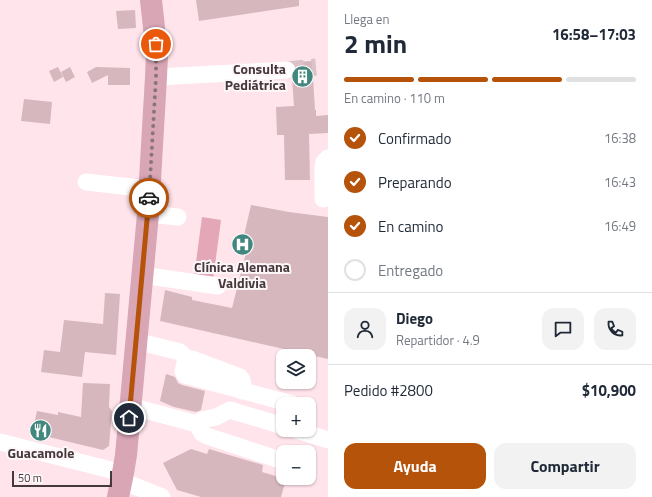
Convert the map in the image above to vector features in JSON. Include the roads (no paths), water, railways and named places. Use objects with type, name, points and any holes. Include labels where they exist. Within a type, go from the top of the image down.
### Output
[{"type":"main road","points":[[121,484],[148,214],[157,55],[152,0]]},
{"type":"street","points":[[156,77],[287,70]]},
{"type":"street","points":[[323,199],[323,167],[324,162],[328,158]]},
{"type":"street","points":[[86,182],[149,189]]},
{"type":"street","points":[[148,214],[178,217]]},
{"type":"street","points":[[142,275],[218,286]]},
{"type":"street","points":[[136,341],[180,352],[188,360],[192,359],[240,377],[243,380],[242,391],[276,400]]},
{"type":"street","points":[[130,406],[197,424],[202,433],[207,436],[276,459]]},
{"type":"street","points":[[197,424],[202,420],[216,417],[230,410],[276,424]]},
{"type":"street","points":[[316,436],[328,440]]},
{"type":"street","points":[[0,442],[121,484],[144,489],[162,497]]},
{"type":"tunnel","points":[[287,70],[316,67]]},
{"type":"place","name":"Consulta Pediátrica","points":[[302,77]]},
{"type":"place","name":"Clínica Alemana Valdivia","points":[[242,245]]},
{"type":"place","name":"Guacamole","points":[[41,431]]}]
